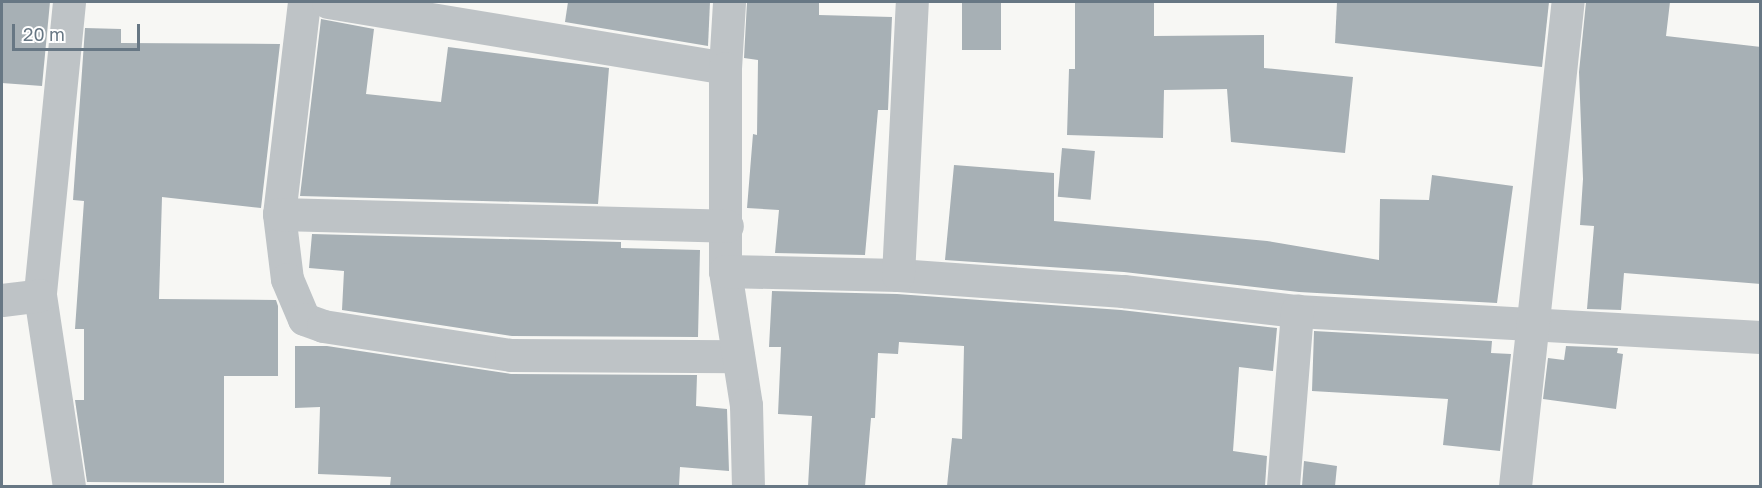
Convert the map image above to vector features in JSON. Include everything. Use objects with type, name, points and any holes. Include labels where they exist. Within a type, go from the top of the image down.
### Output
[{"type":"street","points":[[69,2],[40,295],[69,486]]},
{"type":"street","points":[[304,2],[279,214],[287,279],[304,319],[323,326],[511,355],[738,356]]},
{"type":"street","points":[[328,2],[725,68]]},
{"type":"street","points":[[729,2],[725,68],[727,226],[725,271],[750,451],[748,486]]},
{"type":"street","points":[[898,275],[912,2]]},
{"type":"street","points":[[1515,486],[1568,2]]},
{"type":"street","points":[[279,214],[727,226]]},
{"type":"street","points":[[725,271],[898,275],[1123,291],[1297,311],[1761,337]]},
{"type":"street","points":[[2,300],[40,295]]},
{"type":"street","points":[[1282,486],[1297,311]]},
{"type":"building","points":[[2,2],[50,2],[42,86],[2,83]]},
{"type":"building","points":[[568,2],[710,2],[708,46],[565,22]]},
{"type":"building","points":[[747,2],[819,2],[819,15],[892,17],[888,110],[878,110],[865,255],[775,253],[779,210],[747,208],[753,134],[757,135],[758,60],[744,58]]},
{"type":"building","points":[[962,2],[1001,2],[1001,50],[962,50]]},
{"type":"building","points":[[1075,2],[1154,2],[1154,36],[1264,35],[1264,68],[1353,77],[1345,153],[1231,142],[1227,89],[1164,90],[1163,138],[1067,135],[1069,69],[1075,69]]},
{"type":"building","points":[[1337,2],[1549,2],[1542,67],[1335,43]]},
{"type":"building","points":[[1586,2],[1670,2],[1666,36],[1761,47],[1761,284],[1624,273],[1621,310],[1587,309],[1594,226],[1580,225],[1583,179],[1579,72]]},
{"type":"building","points":[[321,19],[374,29],[366,94],[441,102],[448,47],[609,68],[598,204],[300,196]]},
{"type":"building","points":[[85,28],[121,29],[121,43],[280,44],[261,208],[162,197],[159,299],[276,300],[278,306],[278,376],[224,376],[224,483],[87,482],[75,400],[84,400],[84,329],[75,329],[84,201],[73,200]]},
{"type":"building","points":[[1062,148],[1095,151],[1091,200],[1058,197]]},
{"type":"building","points":[[954,165],[1054,173],[1054,221],[1267,241],[1379,260],[1380,199],[1429,200],[1432,175],[1513,186],[1497,303],[1299,292],[1124,272],[945,260]]},
{"type":"building","points":[[312,234],[621,242],[621,248],[700,250],[698,337],[512,336],[342,310],[344,271],[309,268]]},
{"type":"building","points":[[772,291],[897,294],[1121,310],[1277,328],[1273,371],[1239,367],[1233,451],[1267,456],[1265,486],[947,486],[952,438],[962,439],[964,346],[899,342],[898,354],[878,353],[875,418],[871,418],[865,486],[808,486],[812,416],[778,414],[781,347],[769,347]]},
{"type":"building","points":[[1314,331],[1492,341],[1491,353],[1511,354],[1500,451],[1443,445],[1448,399],[1312,391]]},
{"type":"building","points":[[295,346],[327,346],[511,374],[697,375],[696,406],[727,409],[729,471],[680,467],[679,486],[390,486],[391,477],[318,474],[320,407],[295,408]]},
{"type":"building","points":[[1566,346],[1618,348],[1617,353],[1623,354],[1616,409],[1543,399],[1548,358],[1564,360]]},
{"type":"building","points":[[1304,461],[1337,466],[1335,486],[1302,486]]}]
